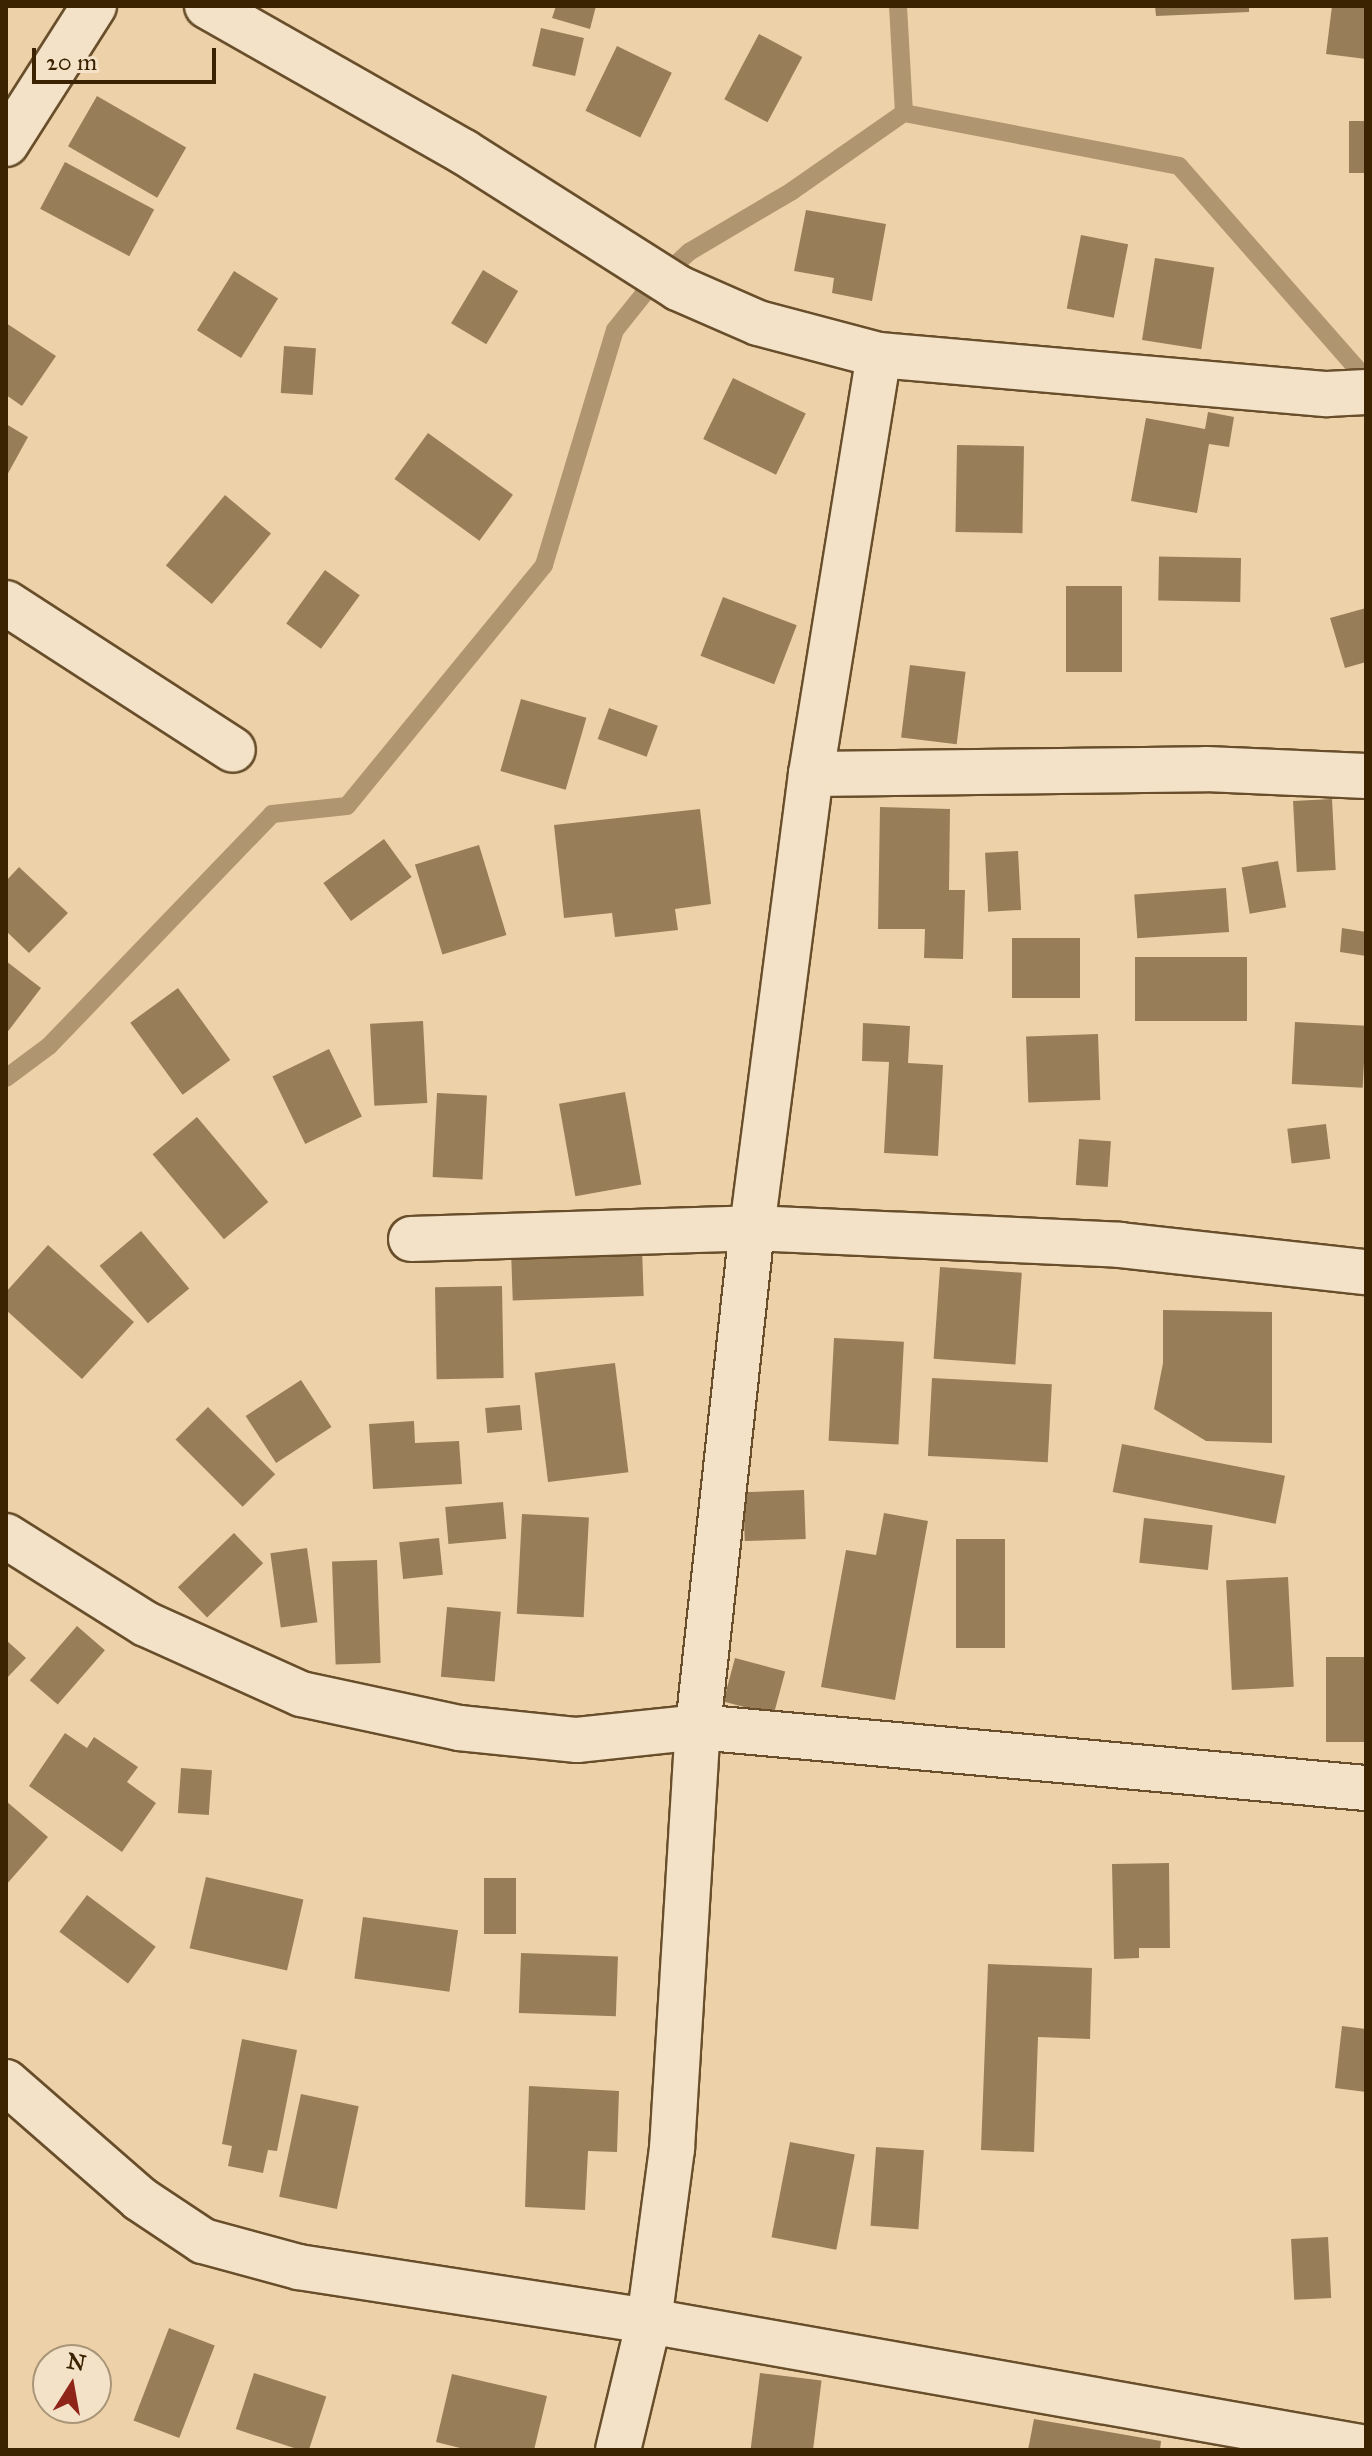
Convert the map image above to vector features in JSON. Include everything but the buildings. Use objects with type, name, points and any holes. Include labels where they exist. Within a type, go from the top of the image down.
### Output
[{"type":"street","points":[[6,144],[94,6]]},
{"type":"street","points":[[207,6],[464,152],[661,276],[758,323],[879,355],[1327,394],[1366,392]]},
{"type":"street","points":[[618,2450],[649,2321],[672,2149],[698,1727],[752,1228],[811,774],[879,355]]},
{"type":"street","points":[[6,603],[233,750]]},
{"type":"street","points":[[811,774],[1206,769],[1366,776]]},
{"type":"street","points":[[411,1239],[752,1228],[1120,1245],[1366,1272]]},
{"type":"street","points":[[6,1536],[146,1624],[301,1694],[459,1728],[577,1740],[698,1727],[1366,1788]]},
{"type":"street","points":[[6,2082],[140,2199],[203,2241],[299,2267],[649,2321],[1366,2448]]},
{"type":"waterway","points":[[898,6],[904,113]]},
{"type":"waterway","points":[[6,1078],[49,1046],[272,814],[347,806],[544,565],[615,330],[643,295],[689,252],[792,191],[904,113],[1179,166],[1366,379]]}]
